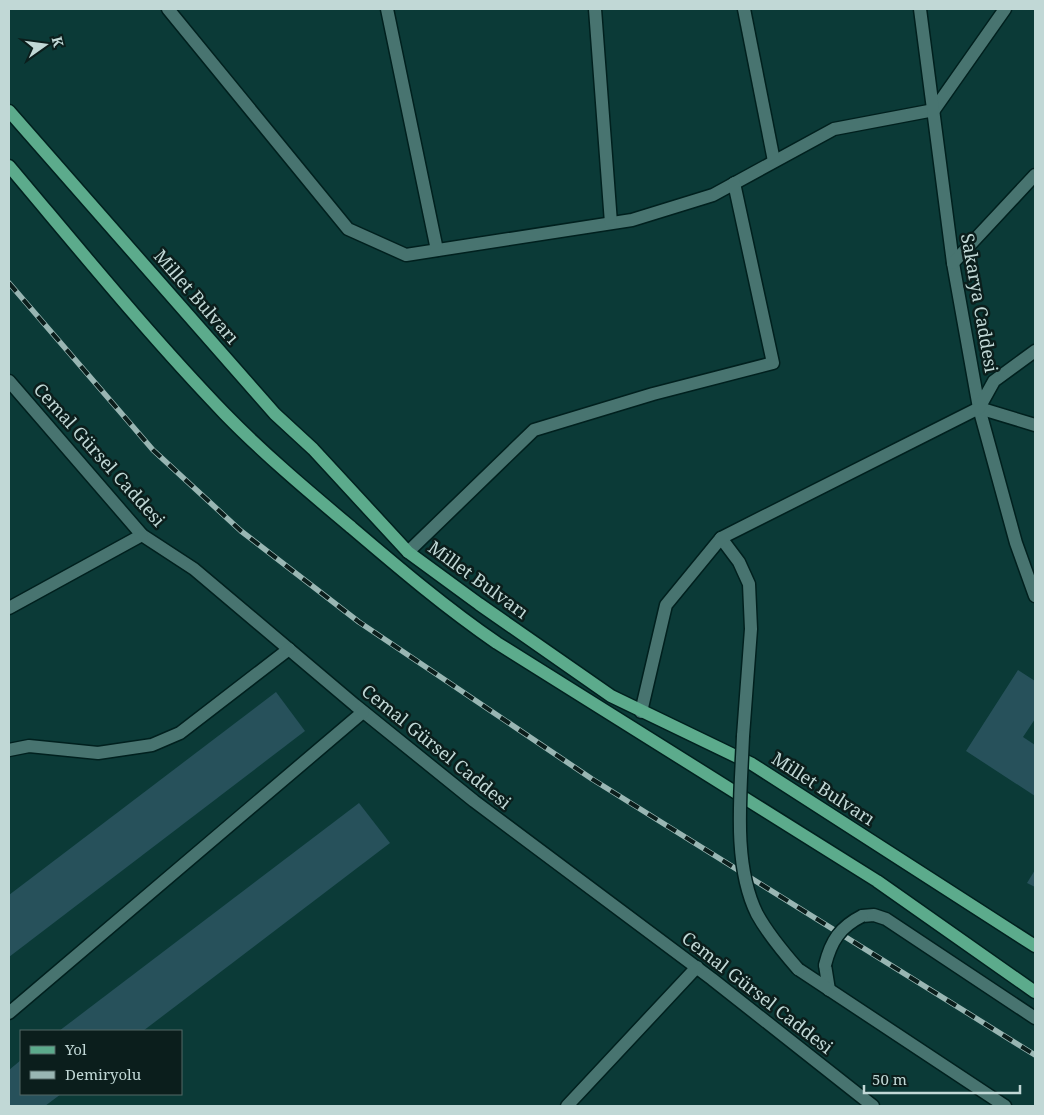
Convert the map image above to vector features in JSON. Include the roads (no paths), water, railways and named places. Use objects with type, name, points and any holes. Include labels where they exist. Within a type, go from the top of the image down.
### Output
[{"type":"main road","name":"Millet Bulvarı","points":[[9,110],[275,414],[313,449],[408,552],[611,696],[752,764],[1035,946]]},
{"type":"main road","points":[[9,166],[151,334],[225,414],[270,459],[409,576],[473,627],[497,643],[877,881],[1035,992]]},
{"type":"street","points":[[168,9],[348,229],[406,255],[632,220],[713,195],[834,129],[934,110],[1005,9]]},
{"type":"street","points":[[387,9],[436,250]]},
{"type":"street","points":[[595,9],[611,223]]},
{"type":"street","points":[[744,9],[774,161]]},
{"type":"street","name":"Sakarya Caddesi","points":[[920,9],[953,263],[979,408],[1016,543],[1035,596]]},
{"type":"street","points":[[953,263],[1035,175]]},
{"type":"street","points":[[408,552],[534,430],[653,394],[773,363],[734,183]]},
{"type":"street","points":[[641,712],[666,605],[721,538],[979,408],[994,381],[1035,351]]},
{"type":"street","name":"Cemal Gürsel Caddesi","points":[[9,381],[142,535],[194,569],[363,712],[474,801],[697,967],[873,1106]]},
{"type":"street","points":[[979,408],[1035,425]]},
{"type":"street","points":[[9,608],[142,535]]},
{"type":"street","points":[[721,538],[739,562],[749,584],[751,629],[743,736],[740,836],[748,889],[758,914],[776,943],[798,969],[1005,1106]]},
{"type":"street","points":[[9,750],[29,746],[98,753],[152,745],[180,733],[289,649]]},
{"type":"street","points":[[9,1013],[363,712]]},
{"type":"street","points":[[829,990],[824,965],[829,947],[850,922],[862,916],[874,915],[886,919],[1035,1018]]},
{"type":"street","points":[[567,1106],[697,967]]},
{"type":"railway","points":[[9,283],[153,450],[241,531],[359,622],[592,779],[1035,1055]]}]
